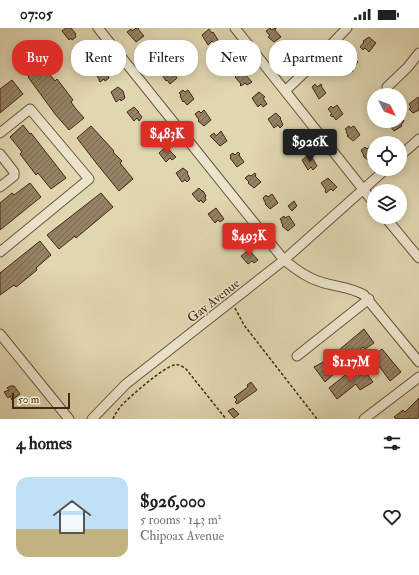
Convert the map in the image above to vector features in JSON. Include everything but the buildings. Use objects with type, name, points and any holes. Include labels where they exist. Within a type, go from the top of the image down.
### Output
[{"type":"street","points":[[98,28],[284,260],[304,275],[322,283],[360,292],[369,299],[419,362]]},
{"type":"street","points":[[235,28],[367,195]]},
{"type":"street","points":[[285,91],[319,59],[347,28]]},
{"type":"street","points":[[387,87],[407,68],[419,53]]},
{"type":"street","points":[[0,133],[30,109],[89,179],[0,252]]},
{"type":"street","points":[[407,150],[419,139]]},
{"type":"street","points":[[0,154],[14,172],[14,176],[0,187]]},
{"type":"street","name":"Gay Avenue","points":[[92,419],[126,384],[284,260],[378,176]]},
{"type":"street","points":[[391,224],[419,258]]},
{"type":"street","points":[[297,356],[369,299]]},
{"type":"street","points":[[0,334],[69,419]]},
{"type":"street","points":[[364,419],[419,376]]},
{"type":"path","points":[[231,302],[244,325],[317,419]]},
{"type":"path","points":[[113,419],[118,410],[128,400],[165,369],[176,364],[181,365],[186,369],[226,419]]}]
